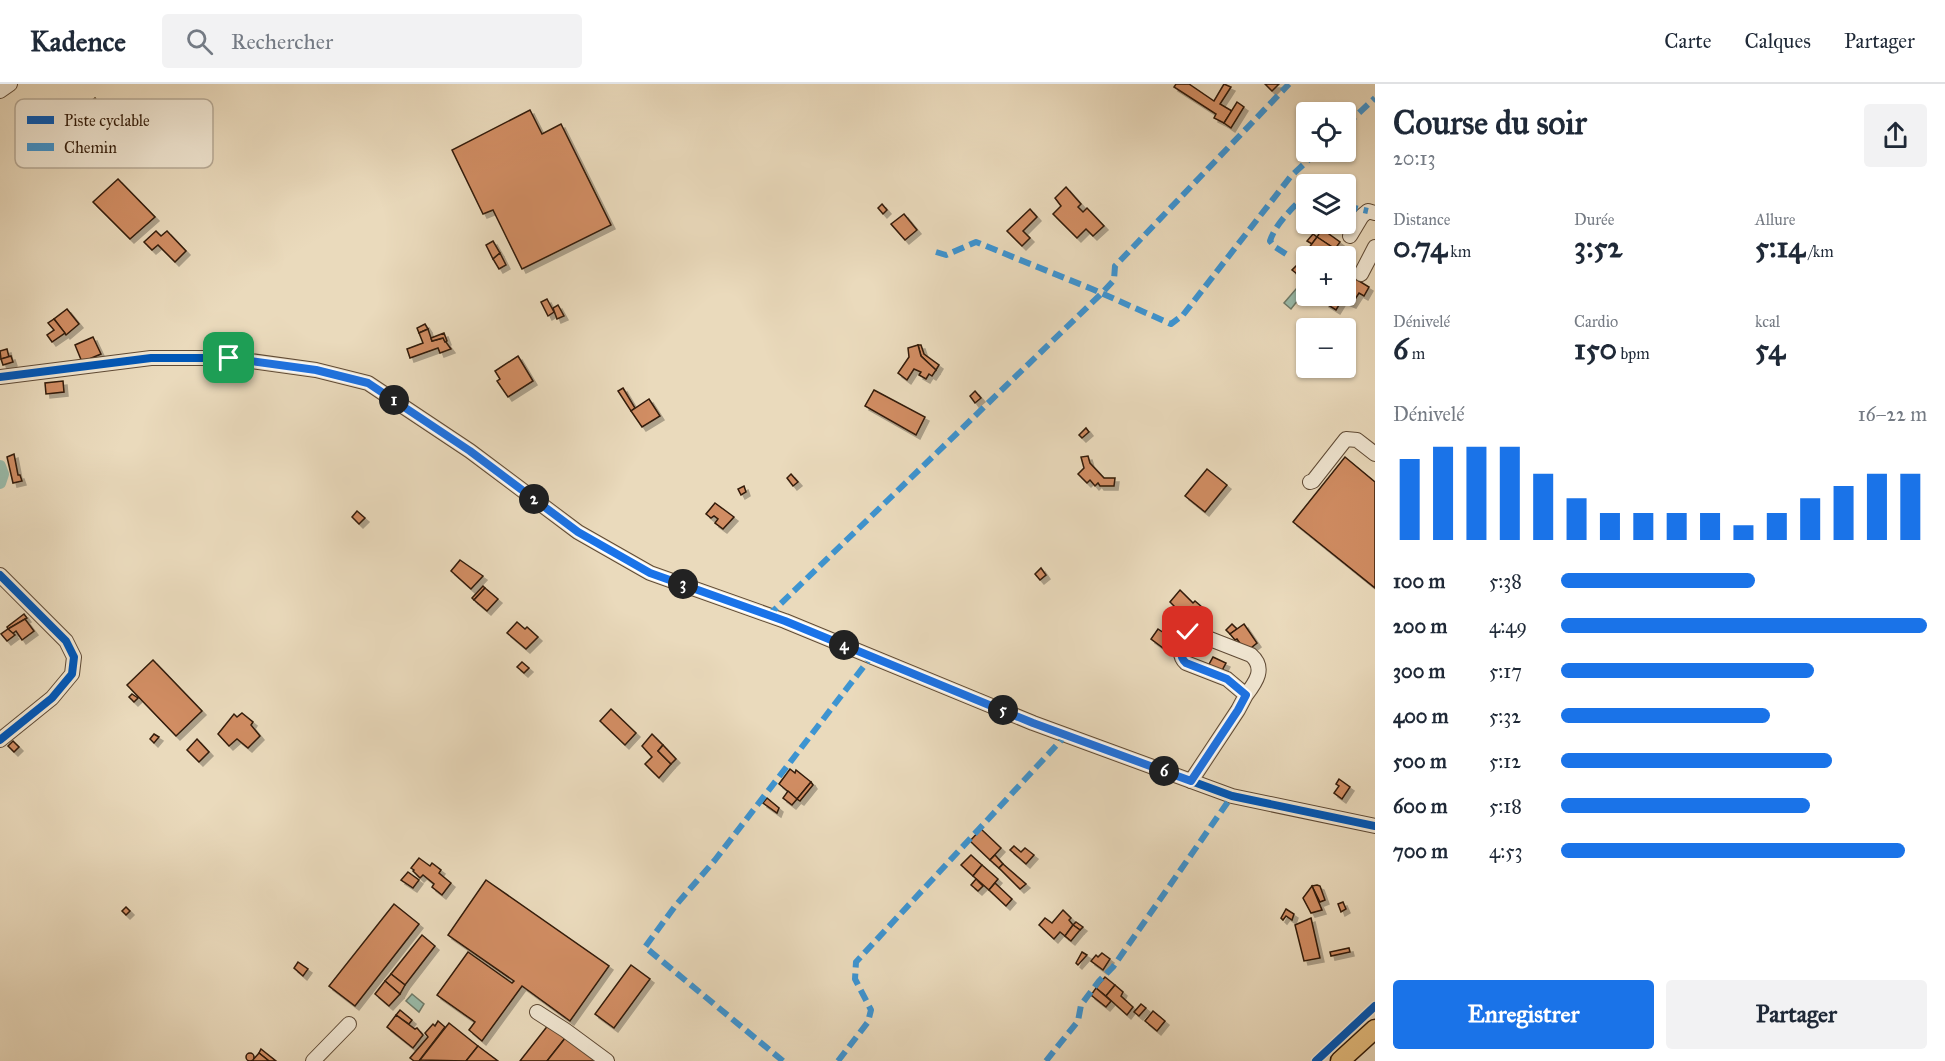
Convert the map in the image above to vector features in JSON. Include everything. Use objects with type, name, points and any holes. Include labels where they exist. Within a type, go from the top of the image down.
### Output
[{"type":"main road","points":[[1340,1061],[1375,1029]]},
{"type":"street","points":[[0,91],[10,84]]},
{"type":"street","points":[[1350,236],[1362,216],[1368,211],[1375,213]]},
{"type":"street","points":[[1361,274],[1375,247]]},
{"type":"street","points":[[0,377],[151,358],[229,358],[316,370],[368,383],[470,451],[578,532],[650,573],[785,621],[1033,723],[1232,796],[1375,825]]},
{"type":"street","points":[[1310,482],[1346,439],[1357,440],[1375,454]]},
{"type":"street","points":[[0,575],[66,641],[74,657],[72,674],[52,698],[0,740]]},
{"type":"street","points":[[1191,781],[1258,677],[1259,668],[1251,655],[1192,632],[1185,634],[1180,652],[1182,660],[1227,679],[1246,695]]},
{"type":"street","points":[[537,1012],[607,1061]]},
{"type":"street","points":[[313,1061],[349,1024]]},
{"type":"shaded area","points":[[1296,289],[1296,303],[1291,309],[1284,303]]},
{"type":"shaded area","points":[[412,994],[424,1004],[419,1012],[406,1001]]},
{"type":"building","points":[[1176,84],[1189,84],[1214,101],[1224,84],[1231,87],[1220,104],[1232,111],[1224,123],[1214,118],[1216,114],[1174,87]]},
{"type":"building","points":[[1265,84],[1279,84],[1272,91]]},
{"type":"building","points":[[1237,102],[1244,107],[1231,128],[1224,123]]},
{"type":"building","points":[[530,110],[542,134],[561,124],[611,225],[522,269],[493,210],[483,214],[452,150]]},
{"type":"building","points":[[118,179],[155,217],[130,239],[93,202]]},
{"type":"building","points":[[1066,187],[1081,204],[1078,207],[1083,212],[1087,208],[1104,226],[1093,236],[1086,229],[1077,238],[1053,214],[1061,206],[1055,198]]},
{"type":"building","points":[[882,204],[887,210],[883,214],[878,208]]},
{"type":"building","points":[[1030,209],[1037,217],[1023,231],[1030,238],[1022,246],[1007,231]]},
{"type":"building","points":[[904,214],[917,230],[905,240],[891,224]]},
{"type":"building","points":[[156,231],[161,236],[167,231],[186,251],[175,262],[158,245],[152,250],[144,242]]},
{"type":"building","points":[[1313,234],[1317,237],[1312,244],[1307,241]]},
{"type":"building","points":[[1319,234],[1329,234],[1340,242],[1337,246],[1330,246],[1317,237]]},
{"type":"building","points":[[1317,237],[1330,246],[1310,246]]},
{"type":"building","points":[[493,241],[500,253],[493,259],[486,245]]},
{"type":"building","points":[[500,253],[506,265],[499,269],[493,259]]},
{"type":"building","points":[[1356,279],[1369,287],[1364,296],[1359,293],[1356,298]]},
{"type":"building","points":[[547,299],[554,312],[548,316],[541,302]]},
{"type":"building","points":[[558,305],[564,316],[557,319],[553,308]]},
{"type":"building","points":[[67,309],[79,324],[66,335],[54,319]]},
{"type":"building","points":[[54,319],[65,333],[52,342],[47,335],[54,330],[48,323]]},
{"type":"building","points":[[425,324],[428,329],[419,333],[417,328]]},
{"type":"building","points":[[428,329],[432,341],[443,338],[451,349],[440,353],[438,348],[410,358],[407,349],[423,343],[419,333]]},
{"type":"building","points":[[444,333],[447,341],[445,342],[443,338],[432,341],[431,338]]},
{"type":"building","points":[[93,337],[101,354],[82,362],[75,345]]},
{"type":"building","points":[[918,345],[921,345],[924,354],[939,365],[936,370],[921,356]]},
{"type":"building","points":[[918,345],[921,356],[936,370],[926,379],[919,375],[921,372],[914,369],[907,380],[898,373],[909,357],[908,348]]},
{"type":"building","points":[[7,349],[9,357],[1,359],[0,351]]},
{"type":"building","points":[[11,356],[13,362],[3,365],[1,359]]},
{"type":"building","points":[[518,356],[533,381],[508,397],[497,381],[500,379],[495,371]]},
{"type":"building","points":[[63,381],[64,392],[46,394],[45,383]]},
{"type":"building","points":[[623,388],[635,408],[631,411],[618,391]]},
{"type":"building","points":[[874,390],[925,417],[916,435],[865,406]]},
{"type":"building","points":[[975,391],[981,398],[975,403],[970,396]]},
{"type":"building","points":[[649,399],[660,416],[642,427],[631,411]]},
{"type":"building","points":[[1086,428],[1089,432],[1082,438],[1079,435]]},
{"type":"building","points":[[14,454],[18,475],[22,481],[13,483],[7,457]]},
{"type":"building","points":[[1088,456],[1090,463],[1104,478],[1115,478],[1114,486],[1100,486],[1098,483],[1095,486],[1090,480],[1087,483],[1078,474],[1084,468],[1081,457]]},
{"type":"building","points":[[1345,457],[1375,482],[1375,588],[1293,522]]},
{"type":"building","points":[[1207,469],[1227,485],[1205,512],[1185,496]]},
{"type":"building","points":[[791,474],[798,482],[793,486],[787,478]]},
{"type":"building","points":[[744,486],[746,492],[741,495],[738,489]]},
{"type":"building","points":[[715,503],[734,517],[723,529],[715,523],[718,519],[706,514]]},
{"type":"building","points":[[357,511],[365,518],[359,524],[352,517]]},
{"type":"building","points":[[460,560],[483,576],[471,589],[451,571]]},
{"type":"building","points":[[1041,568],[1046,575],[1040,580],[1035,574]]},
{"type":"building","points":[[483,586],[485,588],[474,600],[472,598]]},
{"type":"building","points":[[485,588],[498,599],[487,611],[474,600]]},
{"type":"building","points":[[1180,590],[1193,603],[1195,601],[1202,607],[1186,626],[1171,614],[1176,608],[1170,602]]},
{"type":"building","points":[[24,614],[27,618],[8,629],[7,627]]},
{"type":"building","points":[[25,619],[34,631],[22,640],[16,631],[12,634],[8,629]]},
{"type":"building","points":[[517,622],[538,637],[526,649],[507,633]]},
{"type":"building","points":[[1232,624],[1237,629],[1230,634],[1226,630]]},
{"type":"building","points":[[1244,624],[1257,643],[1246,652],[1237,639],[1235,640],[1230,634]]},
{"type":"building","points":[[8,629],[15,635],[7,641],[1,634]]},
{"type":"building","points":[[1158,629],[1170,637],[1163,648],[1151,639]]},
{"type":"building","points":[[1213,657],[1226,663],[1220,674],[1207,668]]},
{"type":"building","points":[[153,660],[202,711],[176,736],[127,685]]},
{"type":"building","points":[[522,662],[529,668],[524,673],[517,667]]},
{"type":"building","points":[[132,694],[138,698],[134,702],[129,697]]},
{"type":"building","points":[[611,709],[636,733],[625,745],[600,721]]},
{"type":"building","points":[[242,713],[253,722],[251,725],[260,736],[248,748],[237,739],[229,746],[218,734],[234,714],[237,717]]},
{"type":"building","points":[[154,734],[159,737],[154,743],[150,739]]},
{"type":"building","points":[[652,734],[663,745],[658,751],[671,764],[659,778],[645,764],[652,757],[642,746]]},
{"type":"building","points":[[197,739],[209,752],[199,762],[187,750]]},
{"type":"building","points":[[13,741],[19,747],[14,752],[8,746]]},
{"type":"building","points":[[663,745],[676,759],[671,764],[658,751]]},
{"type":"building","points":[[790,769],[795,773],[796,770],[811,782],[797,799],[779,784]]},
{"type":"building","points":[[1339,779],[1350,787],[1342,799],[1334,793],[1339,786],[1336,784]]},
{"type":"building","points":[[811,782],[813,785],[800,801],[797,799]]},
{"type":"building","points":[[788,791],[797,799],[792,805],[783,798]]},
{"type":"building","points":[[767,798],[779,808],[777,813],[763,803]]},
{"type":"building","points":[[981,829],[1001,848],[990,860],[970,841]]},
{"type":"building","points":[[1014,846],[1021,852],[1025,848],[1034,855],[1026,864],[1010,850]]},
{"type":"building","points":[[971,855],[982,865],[973,876],[961,865]]},
{"type":"building","points":[[995,855],[1003,864],[999,868],[990,860]]},
{"type":"building","points":[[419,858],[430,866],[432,863],[441,870],[439,873],[451,883],[442,895],[432,887],[434,884],[423,875],[420,878],[411,868]]},
{"type":"building","points":[[1003,864],[1026,884],[1020,889],[999,868]]},
{"type":"building","points":[[982,865],[998,879],[989,890],[973,876]]},
{"type":"building","points":[[408,872],[419,880],[413,888],[401,880]]},
{"type":"building","points":[[976,879],[983,886],[978,891],[971,885]]},
{"type":"building","points":[[486,880],[609,966],[570,1021],[522,986],[482,1041],[469,1030],[475,1022],[437,995],[468,952],[512,983],[514,981],[448,935]]},
{"type":"building","points":[[995,883],[1012,899],[1006,906],[989,890]]},
{"type":"building","points":[[1312,886],[1320,886],[1325,900],[1320,902]]},
{"type":"building","points":[[1312,886],[1322,910],[1311,913],[1303,898]]},
{"type":"building","points":[[1343,902],[1346,909],[1341,912],[1338,904]]},
{"type":"building","points":[[394,904],[419,924],[355,1006],[329,986]]},
{"type":"building","points":[[126,907],[130,911],[126,915],[122,911]]},
{"type":"building","points":[[1286,909],[1294,914],[1292,920],[1286,916],[1283,920],[1281,918]]},
{"type":"building","points":[[1063,910],[1071,918],[1069,920],[1073,925],[1065,936],[1060,932],[1054,939],[1039,925],[1045,918],[1052,923]]},
{"type":"building","points":[[1311,918],[1320,958],[1304,961],[1295,925]]},
{"type":"building","points":[[1076,922],[1083,927],[1080,930],[1073,925]]},
{"type":"building","points":[[1073,925],[1080,930],[1071,941],[1065,936]]},
{"type":"building","points":[[422,935],[435,946],[405,985],[391,974]]},
{"type":"building","points":[[1349,948],[1350,952],[1331,956],[1330,952]]},
{"type":"building","points":[[1082,952],[1087,955],[1078,965],[1076,963]]},
{"type":"building","points":[[1102,953],[1110,959],[1103,970],[1091,961],[1096,955],[1098,957]]},
{"type":"building","points":[[298,962],[308,969],[303,976],[294,968]]},
{"type":"building","points":[[631,965],[650,979],[614,1028],[595,1014]]},
{"type":"building","points":[[391,974],[405,985],[400,994],[385,981]]},
{"type":"building","points":[[1105,977],[1115,985],[1106,996],[1096,988]]},
{"type":"building","points":[[385,981],[400,994],[389,1006],[375,994]]},
{"type":"building","points":[[1115,985],[1123,992],[1121,996],[1133,1007],[1127,1015],[1106,996]]},
{"type":"building","points":[[1096,988],[1111,1001],[1106,1007],[1091,995]]},
{"type":"building","points":[[1141,1004],[1146,1008],[1139,1016],[1134,1012]]},
{"type":"building","points":[[400,1010],[412,1020],[409,1024],[396,1015]]},
{"type":"building","points":[[1153,1011],[1165,1021],[1157,1031],[1145,1021]]},
{"type":"building","points":[[396,1015],[415,1029],[417,1028],[423,1035],[413,1048],[387,1027]]},
{"type":"building","points":[[438,1021],[445,1027],[419,1061],[414,1061],[410,1058],[428,1037],[425,1033]]},
{"type":"building","points":[[449,1023],[478,1046],[466,1061],[420,1060]]},
{"type":"building","points":[[549,1024],[566,1037],[547,1061],[520,1061]]},
{"type":"building","points":[[566,1037],[599,1061],[547,1061]]},
{"type":"building","points":[[478,1046],[498,1061],[466,1061]]},
{"type":"building","points":[[261,1049],[276,1061],[269,1061],[259,1053]]},
{"type":"building","points":[[250,1053],[254,1057],[250,1061],[246,1057]]},
{"type":"building","points":[[259,1053],[269,1061],[252,1061]]},
{"type":"waterway","points":[[0,466],[3,474],[0,483]]},
{"type":"marked path","points":[[768,616],[1102,293],[1114,280],[1115,266],[1289,84]]},
{"type":"marked path","points":[[1356,116],[1375,98]]},
{"type":"marked path","points":[[936,252],[946,255],[976,242],[1171,324],[1183,315],[1291,176],[1306,162]]},
{"type":"marked path","points":[[1286,254],[1270,241],[1276,229],[1296,204]]},
{"type":"marked path","points":[[1356,208],[1368,211]]},
{"type":"marked path","points":[[783,1061],[645,947],[871,657]]},
{"type":"marked path","points":[[838,1061],[868,1022],[871,1010],[855,979],[856,962],[1066,735]]},
{"type":"marked path","points":[[1046,1061],[1078,1021],[1081,1005],[1113,967],[1232,796]]},
{"type":"cycle path","points":[[0,377],[151,358],[229,358],[316,370],[368,383],[470,451],[578,532],[650,573],[785,621],[1033,723],[1232,796],[1375,826]]},
{"type":"cycle path","points":[[0,575],[66,641],[74,657],[72,674],[52,698],[0,740]]},
{"type":"cycle path","points":[[1316,1061],[1375,1006]]},
{"type":"route","points":[[229,358],[316,370],[368,383],[470,451],[578,532],[650,573],[785,621],[1033,723],[1191,781],[1246,695],[1227,679],[1182,660],[1180,652],[1185,634],[1188,632]]}]
